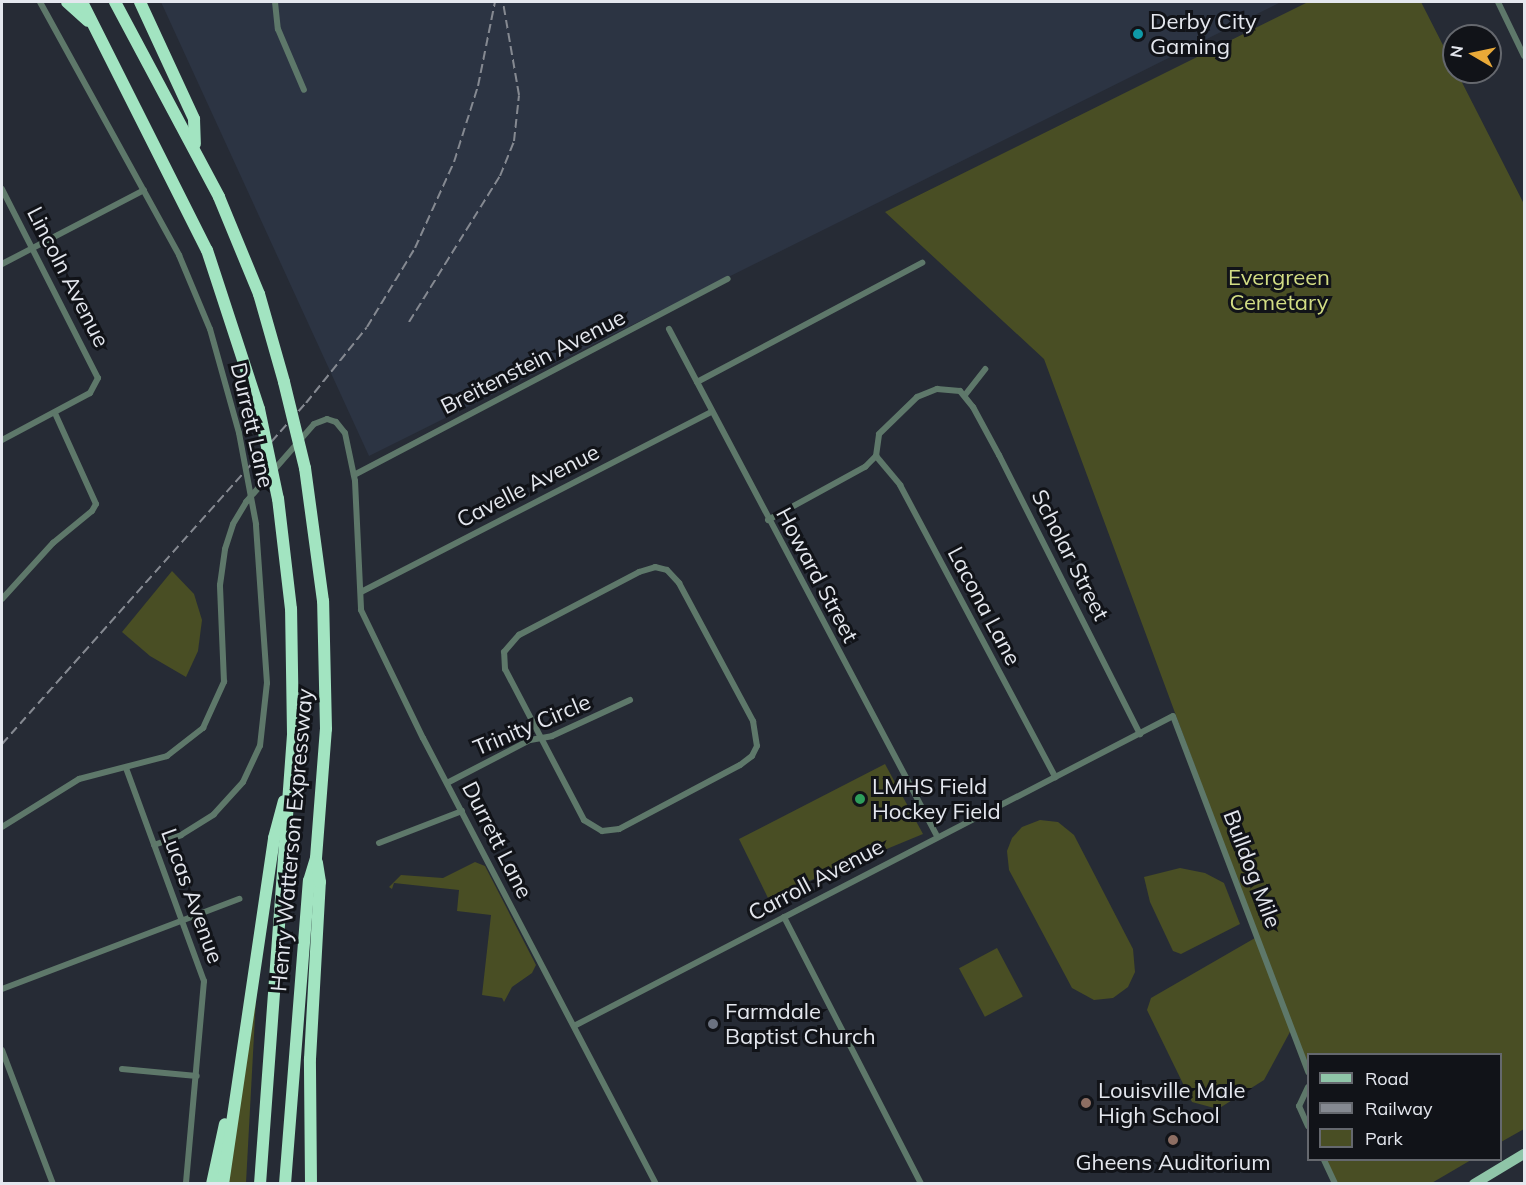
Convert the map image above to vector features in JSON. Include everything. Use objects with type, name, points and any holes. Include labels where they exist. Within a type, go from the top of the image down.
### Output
[{"type":"highway","points":[[67,2],[90,23]]},
{"type":"highway","name":"Henry Watterson Expressway","points":[[82,2],[90,23],[165,160],[207,250],[259,409],[278,500],[292,625],[290,773],[260,1184]]},
{"type":"highway","name":"Henry Watterson Expressway","points":[[115,2],[195,146],[245,258],[284,382],[305,468],[325,638],[326,729],[316,858],[309,881],[285,1184]]},
{"type":"highway","points":[[140,2],[194,119],[195,146]]},
{"type":"highway","points":[[223,1184],[274,838],[290,773]]},
{"type":"highway","points":[[311,1184],[311,1048],[320,882],[316,858]]},
{"type":"highway","points":[[212,1184],[224,1128],[234,1107]]},
{"type":"main road","points":[[1474,1184],[1524,1154]]},
{"type":"street","name":"Durrett Lane","points":[[40,2],[144,190],[196,291],[239,433],[256,524],[267,683],[260,746],[243,782],[214,814],[193,829],[154,845]]},
{"type":"street","points":[[275,2],[278,28],[304,90]]},
{"type":"street","points":[[1498,2],[1524,56]]},
{"type":"street","name":"Lincoln Avenue","points":[[2,189],[96,371],[98,383],[90,393],[55,413]]},
{"type":"street","points":[[2,264],[144,190]]},
{"type":"street","points":[[697,382],[922,263]]},
{"type":"street","name":"Breitenstein Avenue","points":[[354,475],[729,279]]},
{"type":"street","name":"Howard Street","points":[[669,329],[937,836]]},
{"type":"street","points":[[768,520],[844,482],[876,456],[879,434],[917,397],[937,389],[965,395],[985,369]]},
{"type":"street","name":"Scholar Street","points":[[965,395],[999,455],[1140,734]]},
{"type":"street","name":"Cavelle Avenue","points":[[361,592],[711,412]]},
{"type":"street","points":[[2,440],[55,413],[96,504],[92,511],[52,543],[2,599]]},
{"type":"street","name":"Durrett Lane","points":[[126,768],[175,752],[196,735],[212,714],[224,682],[220,585],[233,524],[246,502],[314,424],[327,419],[343,429],[354,475],[361,610],[447,783],[656,1184]]},
{"type":"street","name":"Lacona Lane","points":[[876,456],[900,485],[1055,777]]},
{"type":"street","points":[[655,567],[667,570],[679,583],[757,737],[752,756],[740,765],[608,831],[584,820],[540,738],[505,669],[508,644],[639,572],[655,567]]},
{"type":"street","name":"Trinity Circle","points":[[447,783],[540,738],[630,700]]},
{"type":"street","name":"Bulldog Mile","points":[[1140,734],[1173,716],[1307,1069]]},
{"type":"street","name":"Carroll Avenue","points":[[574,1026],[937,836],[1140,734]]},
{"type":"street","points":[[2,827],[78,779],[126,768]]},
{"type":"street","name":"Lucas Avenue","points":[[126,768],[204,981],[186,1184]]},
{"type":"street","points":[[379,843],[462,811]]},
{"type":"street","points":[[2,989],[239,899]]},
{"type":"street","points":[[784,917],[921,1184]]},
{"type":"street","points":[[2,1050],[53,1184]]},
{"type":"street","points":[[122,1069],[197,1076]]},
{"type":"street","points":[[1307,1089],[1299,1106],[1307,1124]]},
{"type":"street","points":[[1324,1161],[1335,1184]]},
{"type":"shaded area","points":[[161,2],[1281,2],[369,456]]},
{"type":"green space","name":"Evergreen Cemetary","points":[[1308,2],[1421,2],[1442,43],[1442,84],[1463,84],[1524,204],[1524,1129],[1502,1141],[1502,1053],[1307,1053],[1307,1069],[1044,359],[885,212]]},
{"type":"green space","points":[[172,571],[194,594],[202,620],[198,651],[186,677],[150,656],[122,632]]},
{"type":"green space","name":"LMHS Field Hockey Field","points":[[885,764],[923,834],[768,898],[739,839]]},
{"type":"green space","points":[[1040,820],[1058,822],[1074,835],[1133,949],[1135,972],[1128,987],[1113,998],[1094,1000],[1072,988],[1009,870],[1007,851],[1012,838],[1022,827]]},
{"type":"green space","points":[[475,862],[485,866],[536,965],[532,973],[512,987],[504,1002],[502,998],[482,995],[491,915],[457,911],[459,890],[394,883],[392,889],[389,887],[401,875],[443,878]]},
{"type":"green space","points":[[1180,868],[1205,873],[1224,883],[1240,924],[1181,954],[1173,951],[1150,902],[1144,877]]},
{"type":"green space","points":[[1255,938],[1291,1030],[1264,1080],[1218,1109],[1192,1102],[1147,1010],[1151,998]]},
{"type":"green space","points":[[997,948],[1023,997],[985,1017],[959,968]]},
{"type":"green space","points":[[256,998],[246,1183],[228,1184]]},
{"type":"green space","points":[[1324,1161],[1469,1161],[1430,1184],[1335,1183]]},
{"type":"railway","points":[[2,744],[306,403],[367,327],[415,248],[454,162],[478,86],[495,2]]},
{"type":"railway","points":[[409,322],[500,176],[514,141],[519,95],[503,2]]},
{"type":"place","name":"Derby City Gaming","points":[[1138,34]]},
{"type":"place","name":"LMHS Field Hockey Field","points":[[860,799]]},
{"type":"place","name":"Farmdale Baptist Church","points":[[713,1024]]},
{"type":"place","name":"Louisville Male High School","points":[[1086,1103]]},
{"type":"place","name":"Gheens Auditorium","points":[[1173,1140]]}]
